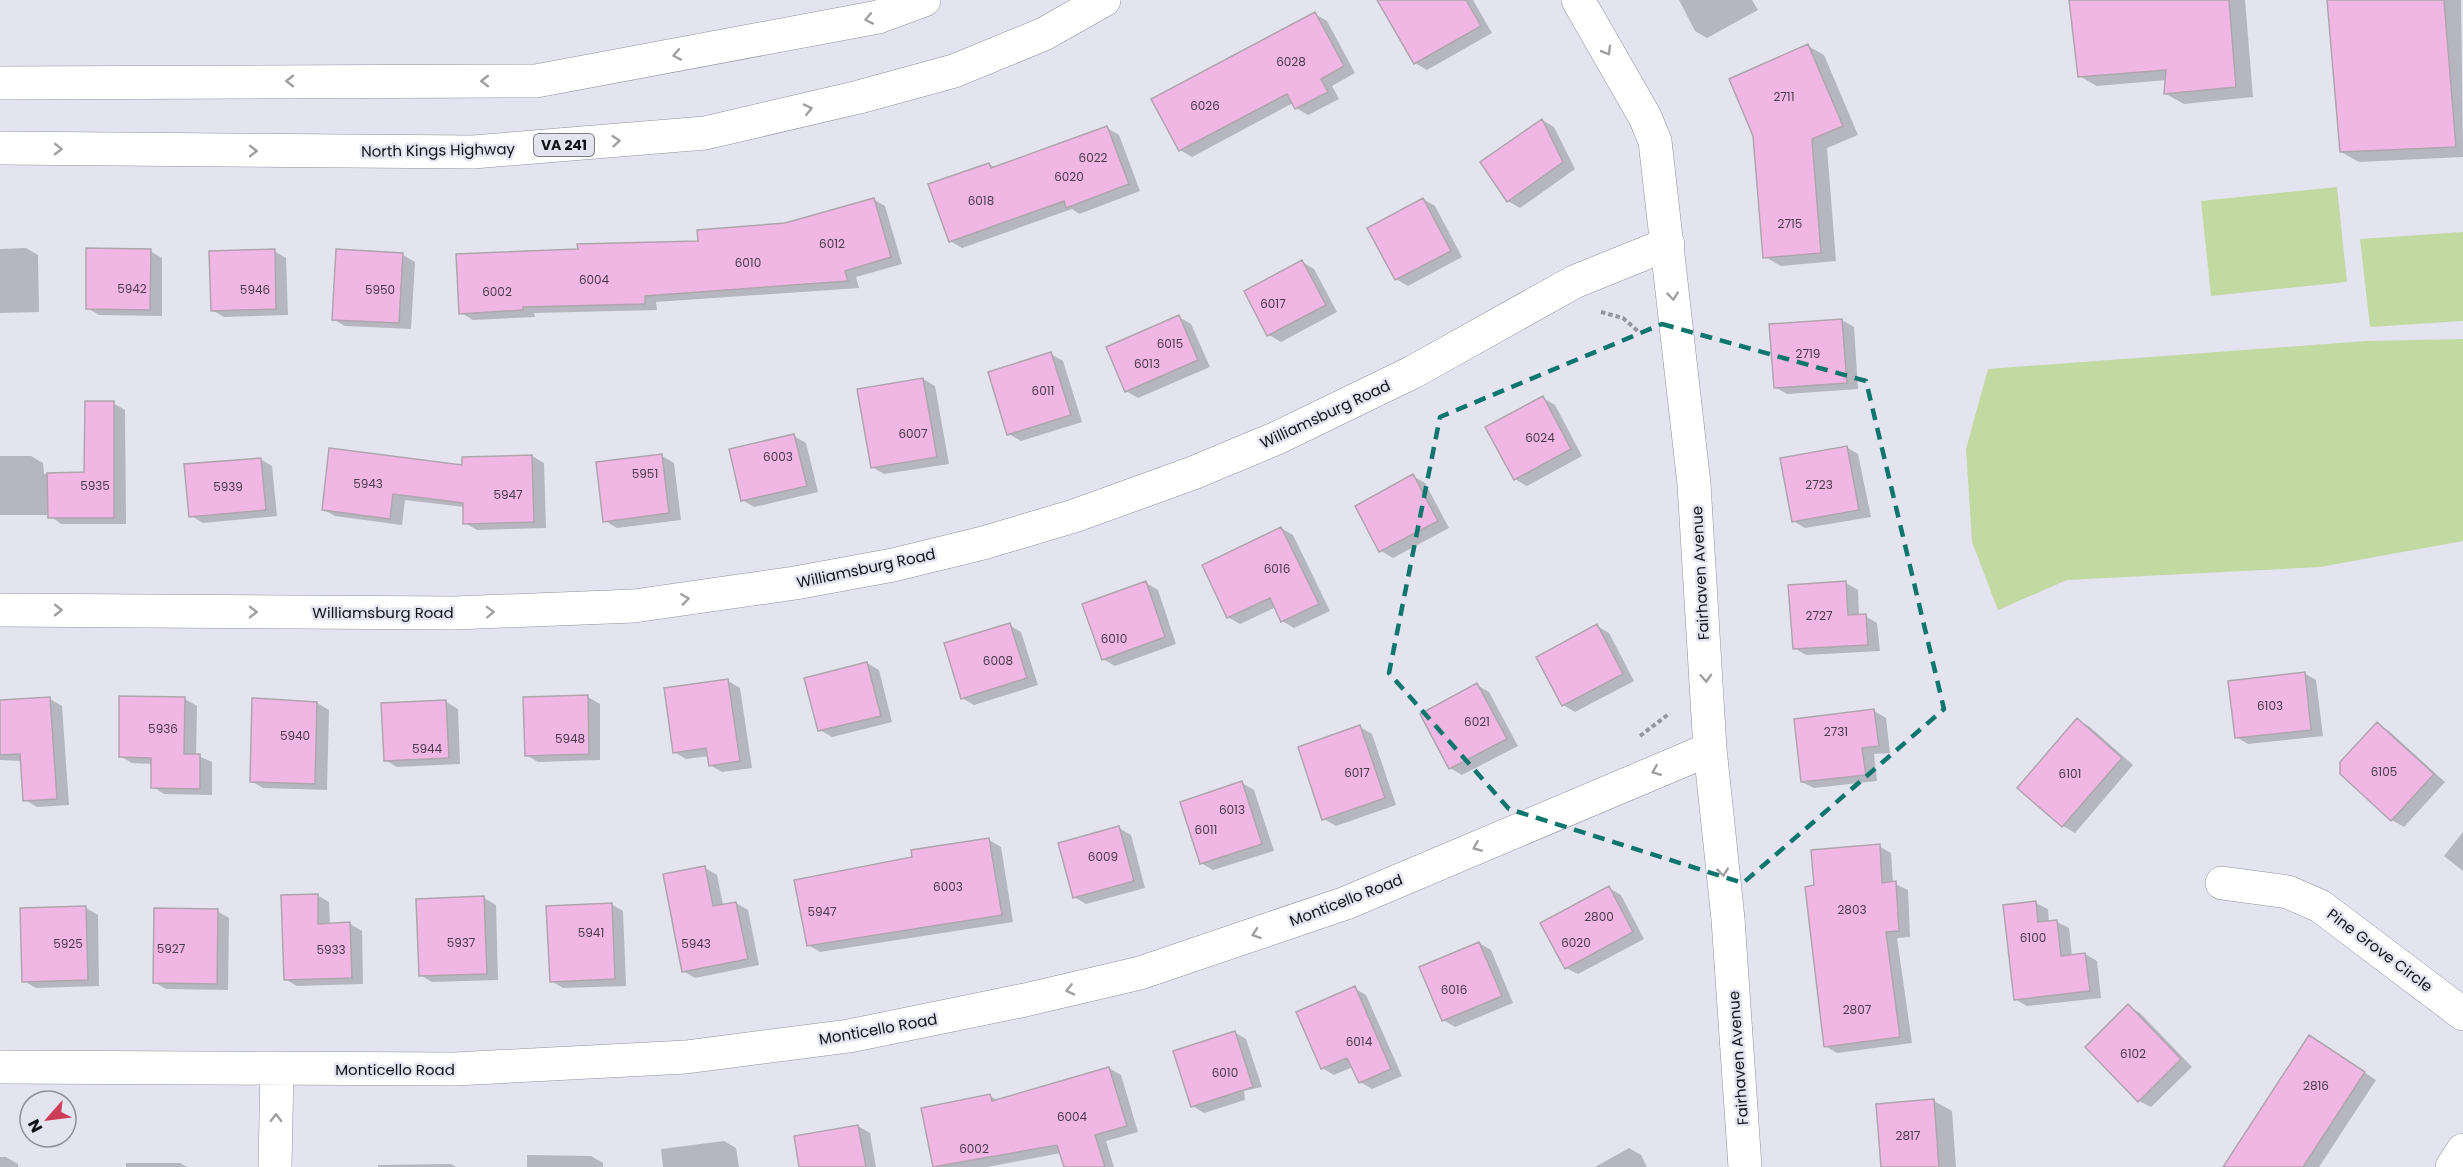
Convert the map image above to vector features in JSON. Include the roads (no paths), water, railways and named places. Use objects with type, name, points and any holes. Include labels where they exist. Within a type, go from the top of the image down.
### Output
[{"type":"street","points":[[0,82],[536,81],[878,17],[924,0]]},
{"type":"street","name":"North Kings Highway","points":[[0,148],[473,152],[705,133],[859,97],[954,71],[1044,34],[1104,0]]},
{"type":"street","name":"Fairhaven Avenue","points":[[1578,0],[1645,117],[1654,141],[1668,244],[1694,484],[1710,749],[1728,919],[1745,1167]]},
{"type":"street","name":"Williamsburg Road","points":[[0,610],[454,613],[634,606],[795,583],[893,565],[984,543],[1074,516],[1193,473],[1278,438],[1413,372],[1574,282],[1668,244]]},
{"type":"street","name":"Monticello Road","points":[[0,1066],[454,1069],[686,1057],[849,1036],[1140,974],[1346,903],[1710,749]]},
{"type":"street","name":"Pine Grove Circle","points":[[2222,883],[2288,892],[2320,906],[2463,1014]]},
{"type":"street","points":[[275,1167],[277,1069]]},
{"type":"street","points":[[2452,1167],[2463,1150]]}]
